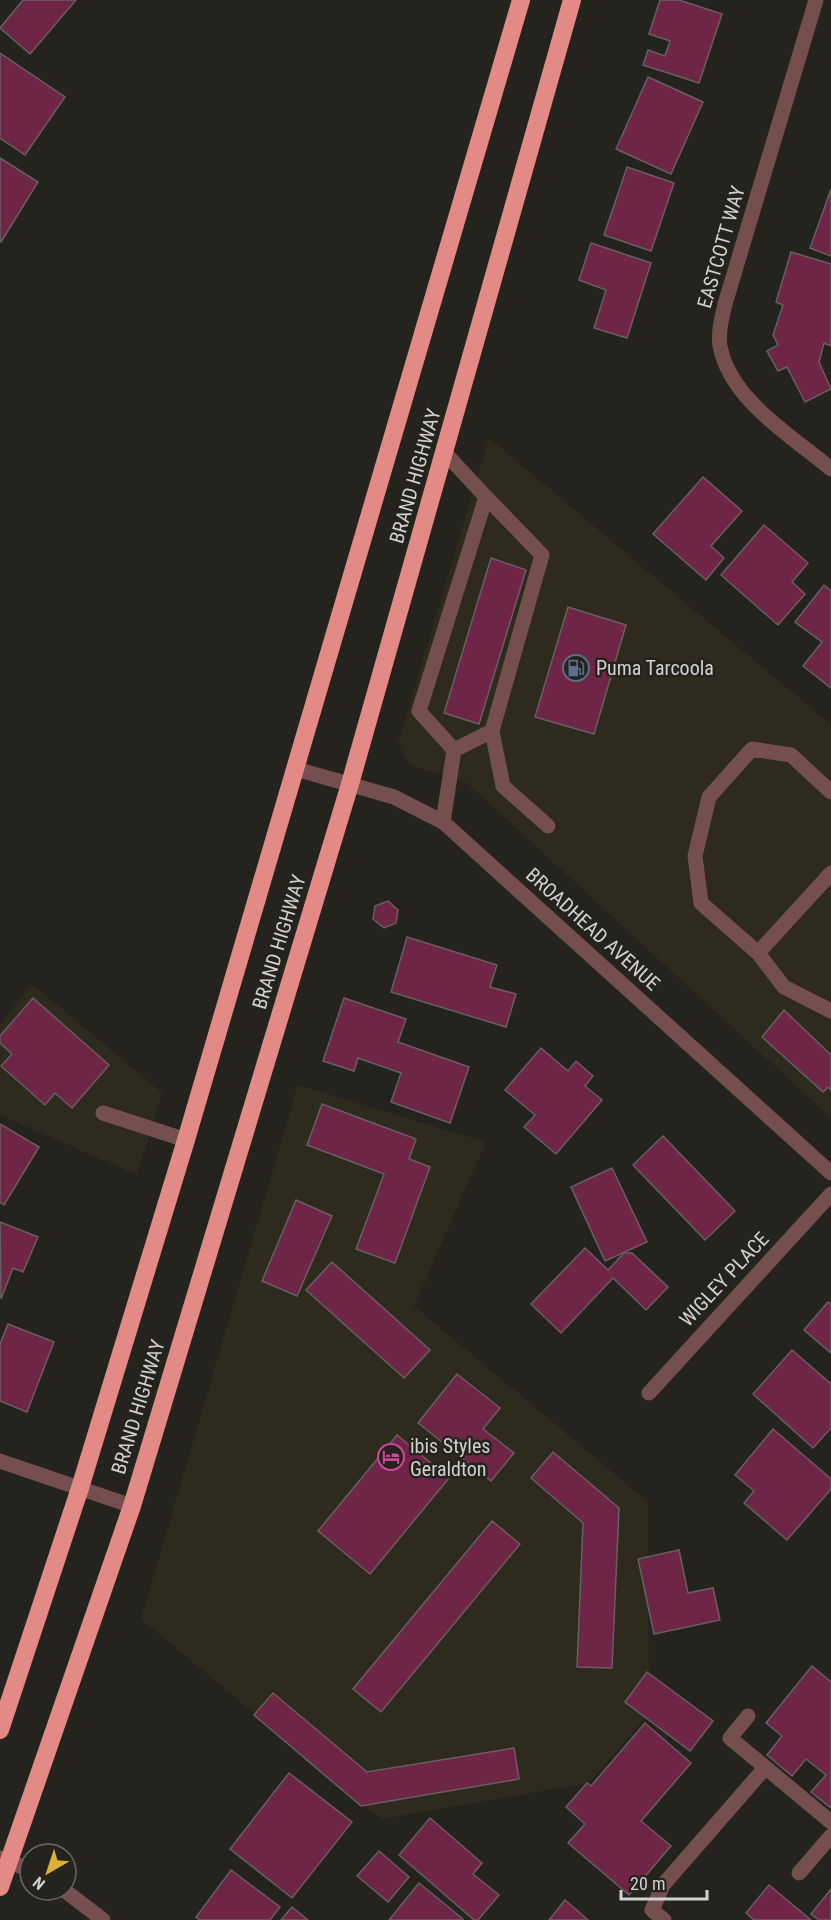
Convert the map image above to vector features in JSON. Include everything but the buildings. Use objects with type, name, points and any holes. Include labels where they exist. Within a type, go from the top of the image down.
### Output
[{"type":"highway","name":"BRAND HIGHWAY","points":[[0,1730],[4,1708],[80,1488],[186,1140],[521,0]]},
{"type":"highway","name":"BRAND HIGHWAY","points":[[0,1887],[5,1860],[132,1506],[350,784],[572,0]]},
{"type":"street","name":"EASTCOTT WAY","points":[[816,0],[725,304],[720,325],[720,346],[739,388],[755,405],[831,468]]},
{"type":"street","points":[[445,453],[542,555],[492,731],[503,786],[548,826]]},
{"type":"street","points":[[454,750],[419,711],[486,497]]},
{"type":"street","points":[[454,750],[492,731]]},
{"type":"street","points":[[831,792],[791,755],[752,749],[709,797],[695,856],[701,903],[758,953],[784,987],[831,1011]]},
{"type":"street","points":[[443,822],[454,750]]},
{"type":"street","name":"BROADHEAD AVENUE","points":[[296,769],[394,797],[443,822],[831,1173]]},
{"type":"street","points":[[758,953],[831,873]]},
{"type":"street","points":[[103,1113],[186,1140]]},
{"type":"street","name":"WIGLEY PLACE","points":[[649,1393],[831,1194]]},
{"type":"street","points":[[0,1461],[132,1506]]},
{"type":"street","points":[[748,1716],[730,1738],[764,1769],[831,1822]]},
{"type":"street","points":[[664,1920],[652,1910],[663,1885],[764,1769]]},
{"type":"street","points":[[799,1873],[831,1836]]},
{"type":"street","points":[[78,1901],[102,1920]]},
{"type":"shaded area","points":[[489,438],[831,725],[831,1118],[467,783],[410,765],[398,744]]},
{"type":"shaded area","points":[[32,984],[162,1093],[137,1175],[0,1115],[0,1024]]},
{"type":"shaded area","name":"ibis Styles Geraldton","points":[[298,1085],[486,1142],[414,1306],[648,1502],[649,1713],[589,1783],[381,1819],[141,1619]]},
{"type":"place","name":"Puma Tarcoola","points":[[576,668]]},
{"type":"place","name":"ibis Styles Geraldton","points":[[391,1457]]}]
